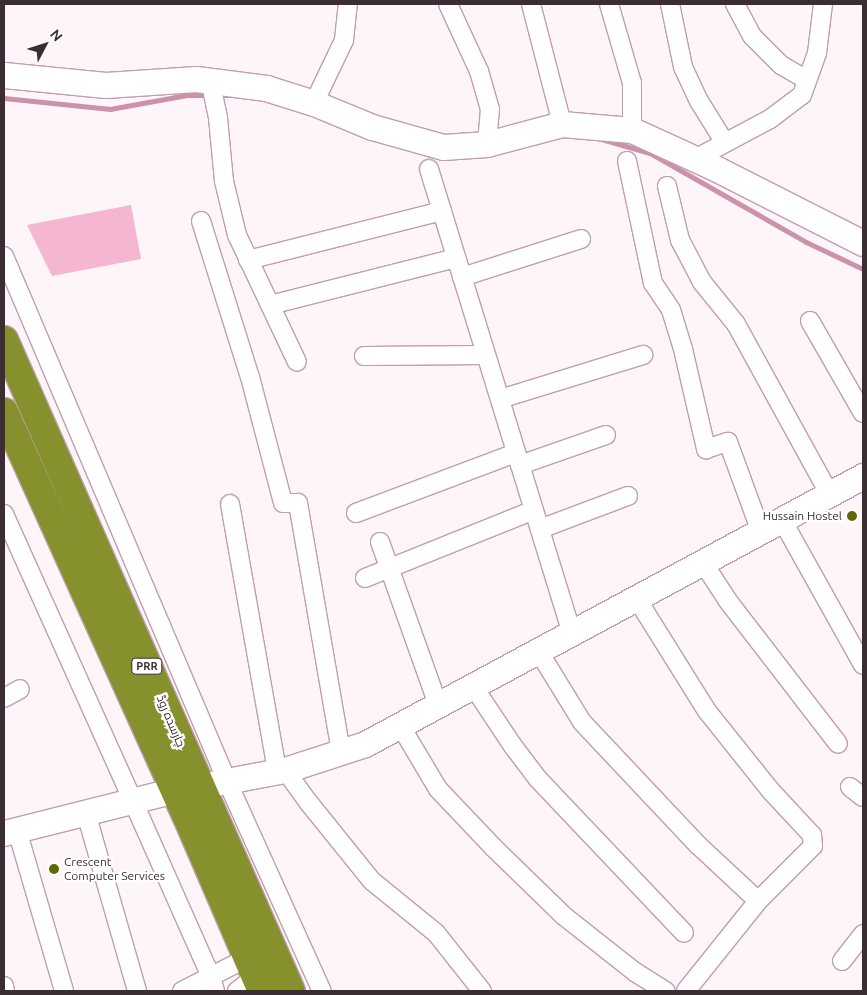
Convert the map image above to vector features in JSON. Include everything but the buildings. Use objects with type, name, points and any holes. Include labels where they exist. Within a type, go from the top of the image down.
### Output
[{"type":"highway","name":"چارسدہ روڈ","points":[[4,340],[187,788],[250,979]]},
{"type":"highway","name":"چارسدہ روڈ","points":[[4,412],[187,788],[291,991]]},
{"type":"street","points":[[314,103],[344,40],[348,4]]},
{"type":"street","points":[[448,4],[479,71],[490,109],[488,144]]},
{"type":"street","points":[[531,4],[562,124]]},
{"type":"street","points":[[609,4],[632,83],[632,130]]},
{"type":"street","points":[[670,4],[684,67],[699,101],[725,143]]},
{"type":"street","points":[[735,4],[752,36],[781,65],[807,80]]},
{"type":"street","points":[[695,159],[770,119],[802,95],[817,53],[823,4]]},
{"type":"street","points":[[4,75],[106,85],[210,82],[266,88],[314,103],[372,127],[443,147],[488,144],[562,124],[632,130],[695,159],[863,243]]},
{"type":"street","points":[[210,82],[215,106],[224,181],[237,235],[297,362]]},
{"type":"street","points":[[627,161],[653,283],[671,310],[683,349],[706,449],[728,442],[772,526],[863,665]]},
{"type":"street","points":[[429,169],[572,634]]},
{"type":"street","points":[[667,186],[680,240],[702,282],[736,324],[830,495]]},
{"type":"street","points":[[248,260],[442,211]]},
{"type":"street","points":[[201,221],[250,377],[283,503],[298,503],[341,752]]},
{"type":"street","points":[[462,278],[581,239]]},
{"type":"street","points":[[4,256],[227,781],[322,991]]},
{"type":"street","points":[[270,305],[456,258]]},
{"type":"street","points":[[810,321],[863,413]]},
{"type":"street","points":[[500,399],[642,355]]},
{"type":"street","points":[[364,356],[486,356]]},
{"type":"street","points":[[356,513],[518,459],[606,435]]},
{"type":"street","points":[[64,991],[10,832],[187,788],[281,770],[365,744],[704,564],[863,476]]},
{"type":"street","points":[[540,529],[628,496]]},
{"type":"street","points":[[230,504],[281,770],[372,881],[436,933],[482,991]]},
{"type":"street","points":[[365,578],[534,510]]},
{"type":"street","points":[[4,514],[213,984]]},
{"type":"street","points":[[380,542],[438,705]]},
{"type":"street","points":[[704,564],[728,601],[838,744]]},
{"type":"street","points":[[636,599],[707,711],[770,790],[812,835],[813,846],[758,901],[686,991]]},
{"type":"street","points":[[539,652],[582,722],[698,845],[758,901]]},
{"type":"street","points":[[473,686],[512,746],[538,779],[684,933]]},
{"type":"street","points":[[4,698],[20,689]]},
{"type":"street","points":[[400,725],[438,789],[494,848],[564,916],[635,972],[665,991]]},
{"type":"street","points":[[86,813],[137,991]]},
{"type":"street","points":[[842,961],[863,934]]},
{"type":"street","points":[[182,991],[213,984],[250,979]]},
{"type":"street","points":[[4,986],[5,991]]},
{"type":"waterway","points":[[4,98],[110,109],[187,95],[230,95]]},
{"type":"waterway","points":[[598,138],[650,153],[806,242],[863,269]]},
{"type":"place","name":"Hussain Hostel","points":[[852,516]]},
{"type":"place","name":"Crescent Computer Services","points":[[54,869]]}]
